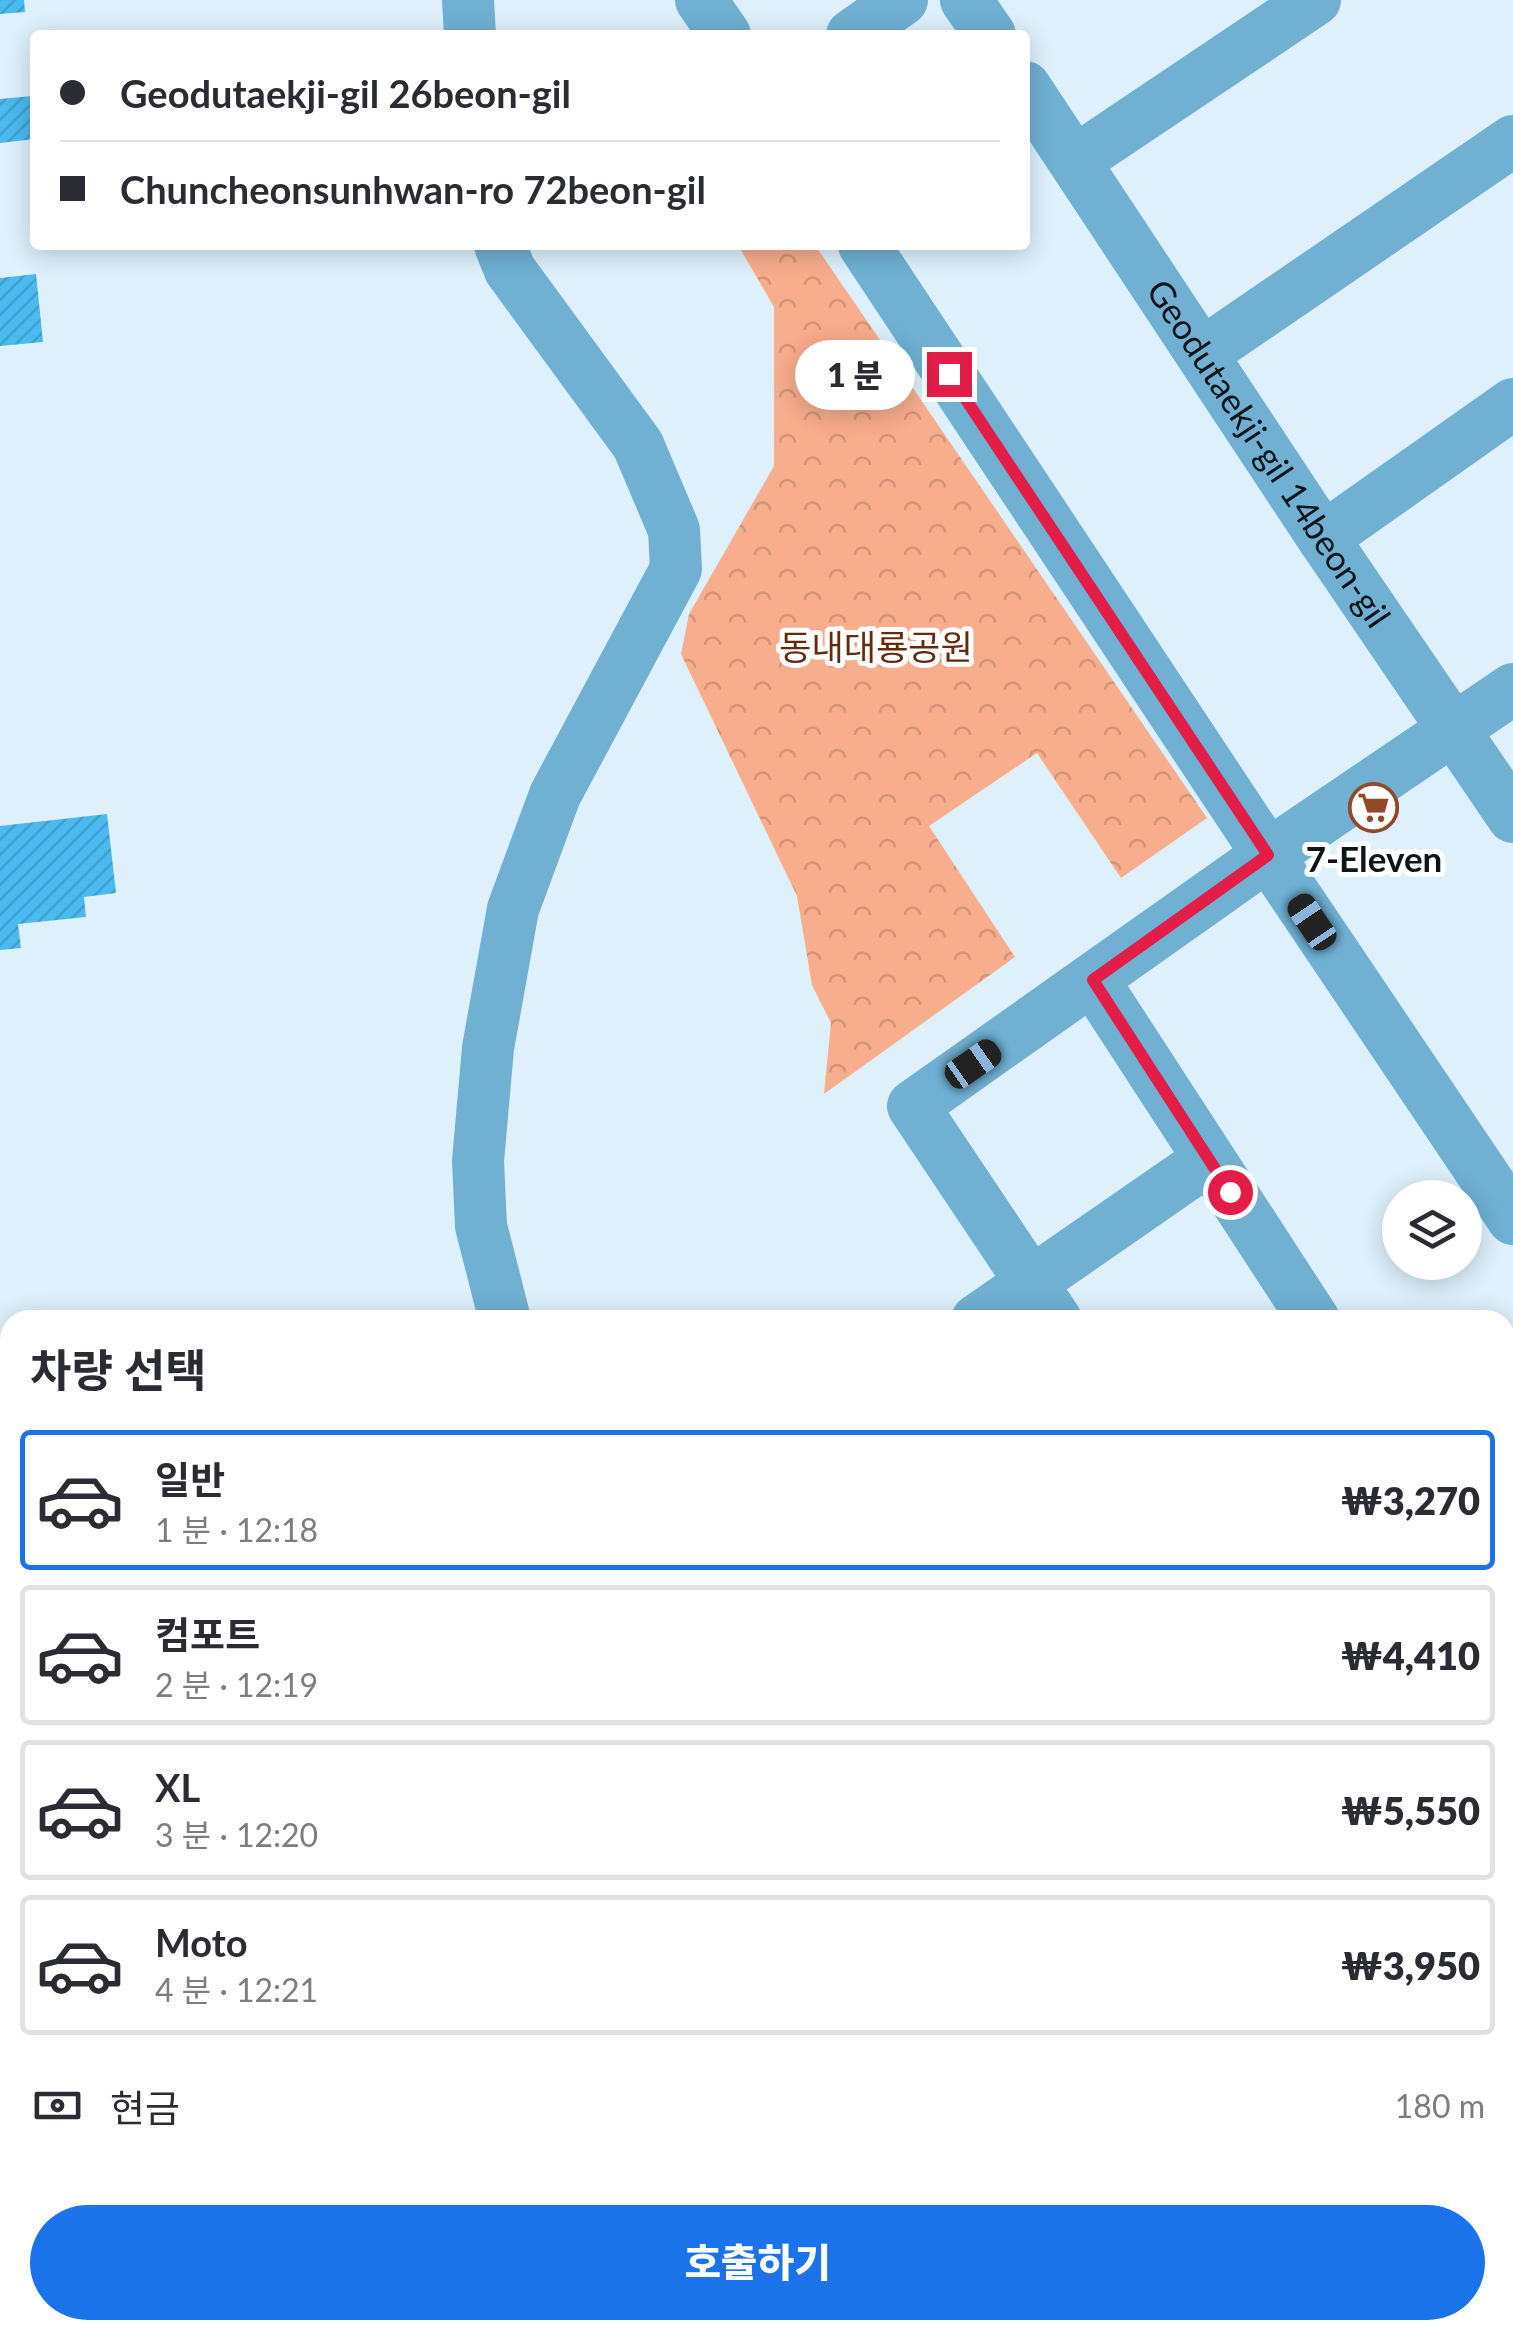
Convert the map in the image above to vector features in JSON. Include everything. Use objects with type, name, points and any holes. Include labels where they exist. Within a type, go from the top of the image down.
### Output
[{"type":"street","points":[[468,0],[470,30]]},
{"type":"street","points":[[701,0],[722,30]]},
{"type":"street","points":[[859,30],[902,0]]},
{"type":"street","points":[[966,0],[987,30]]},
{"type":"street","points":[[1075,160],[1315,0]]},
{"type":"street","name":"Geodutaekji-gil 14beon-gil","points":[[1030,94],[1513,817]]},
{"type":"street","points":[[1202,354],[1513,141]]},
{"type":"street","points":[[502,250],[510,270],[638,445],[674,530],[676,569],[556,795],[513,909],[488,1048],[478,1161],[481,1226],[502,1310]]},
{"type":"street","points":[[867,250],[1513,1219]]},
{"type":"street","points":[[1323,538],[1513,404]]},
{"type":"street","points":[[1044,1301],[913,1106],[1268,855],[1513,690]]},
{"type":"street","points":[[1093,980],[1307,1310]]},
{"type":"street","points":[[1012,1310],[1044,1301],[1208,1160]]},
{"type":"green space","name":"동내대룡공원","points":[[741,250],[818,250],[1207,818],[1121,878],[1037,753],[929,826],[1015,957],[824,1094],[831,1023],[812,985],[797,896],[681,654],[689,614],[774,466],[774,307]]},
{"type":"building","points":[[0,0],[24,0],[25,12],[0,14]]},
{"type":"building","points":[[30,96],[30,140],[0,143],[0,99]]},
{"type":"building","points":[[36,274],[43,342],[0,346],[0,278]]},
{"type":"building","points":[[107,814],[116,893],[84,897],[86,917],[18,924],[21,948],[0,950],[0,826]]},
{"type":"place","name":"7-Eleven","points":[[1374,808]]},
{"type":"route","points":[[949,374],[1268,855],[1093,980],[1230,1192]]}]
